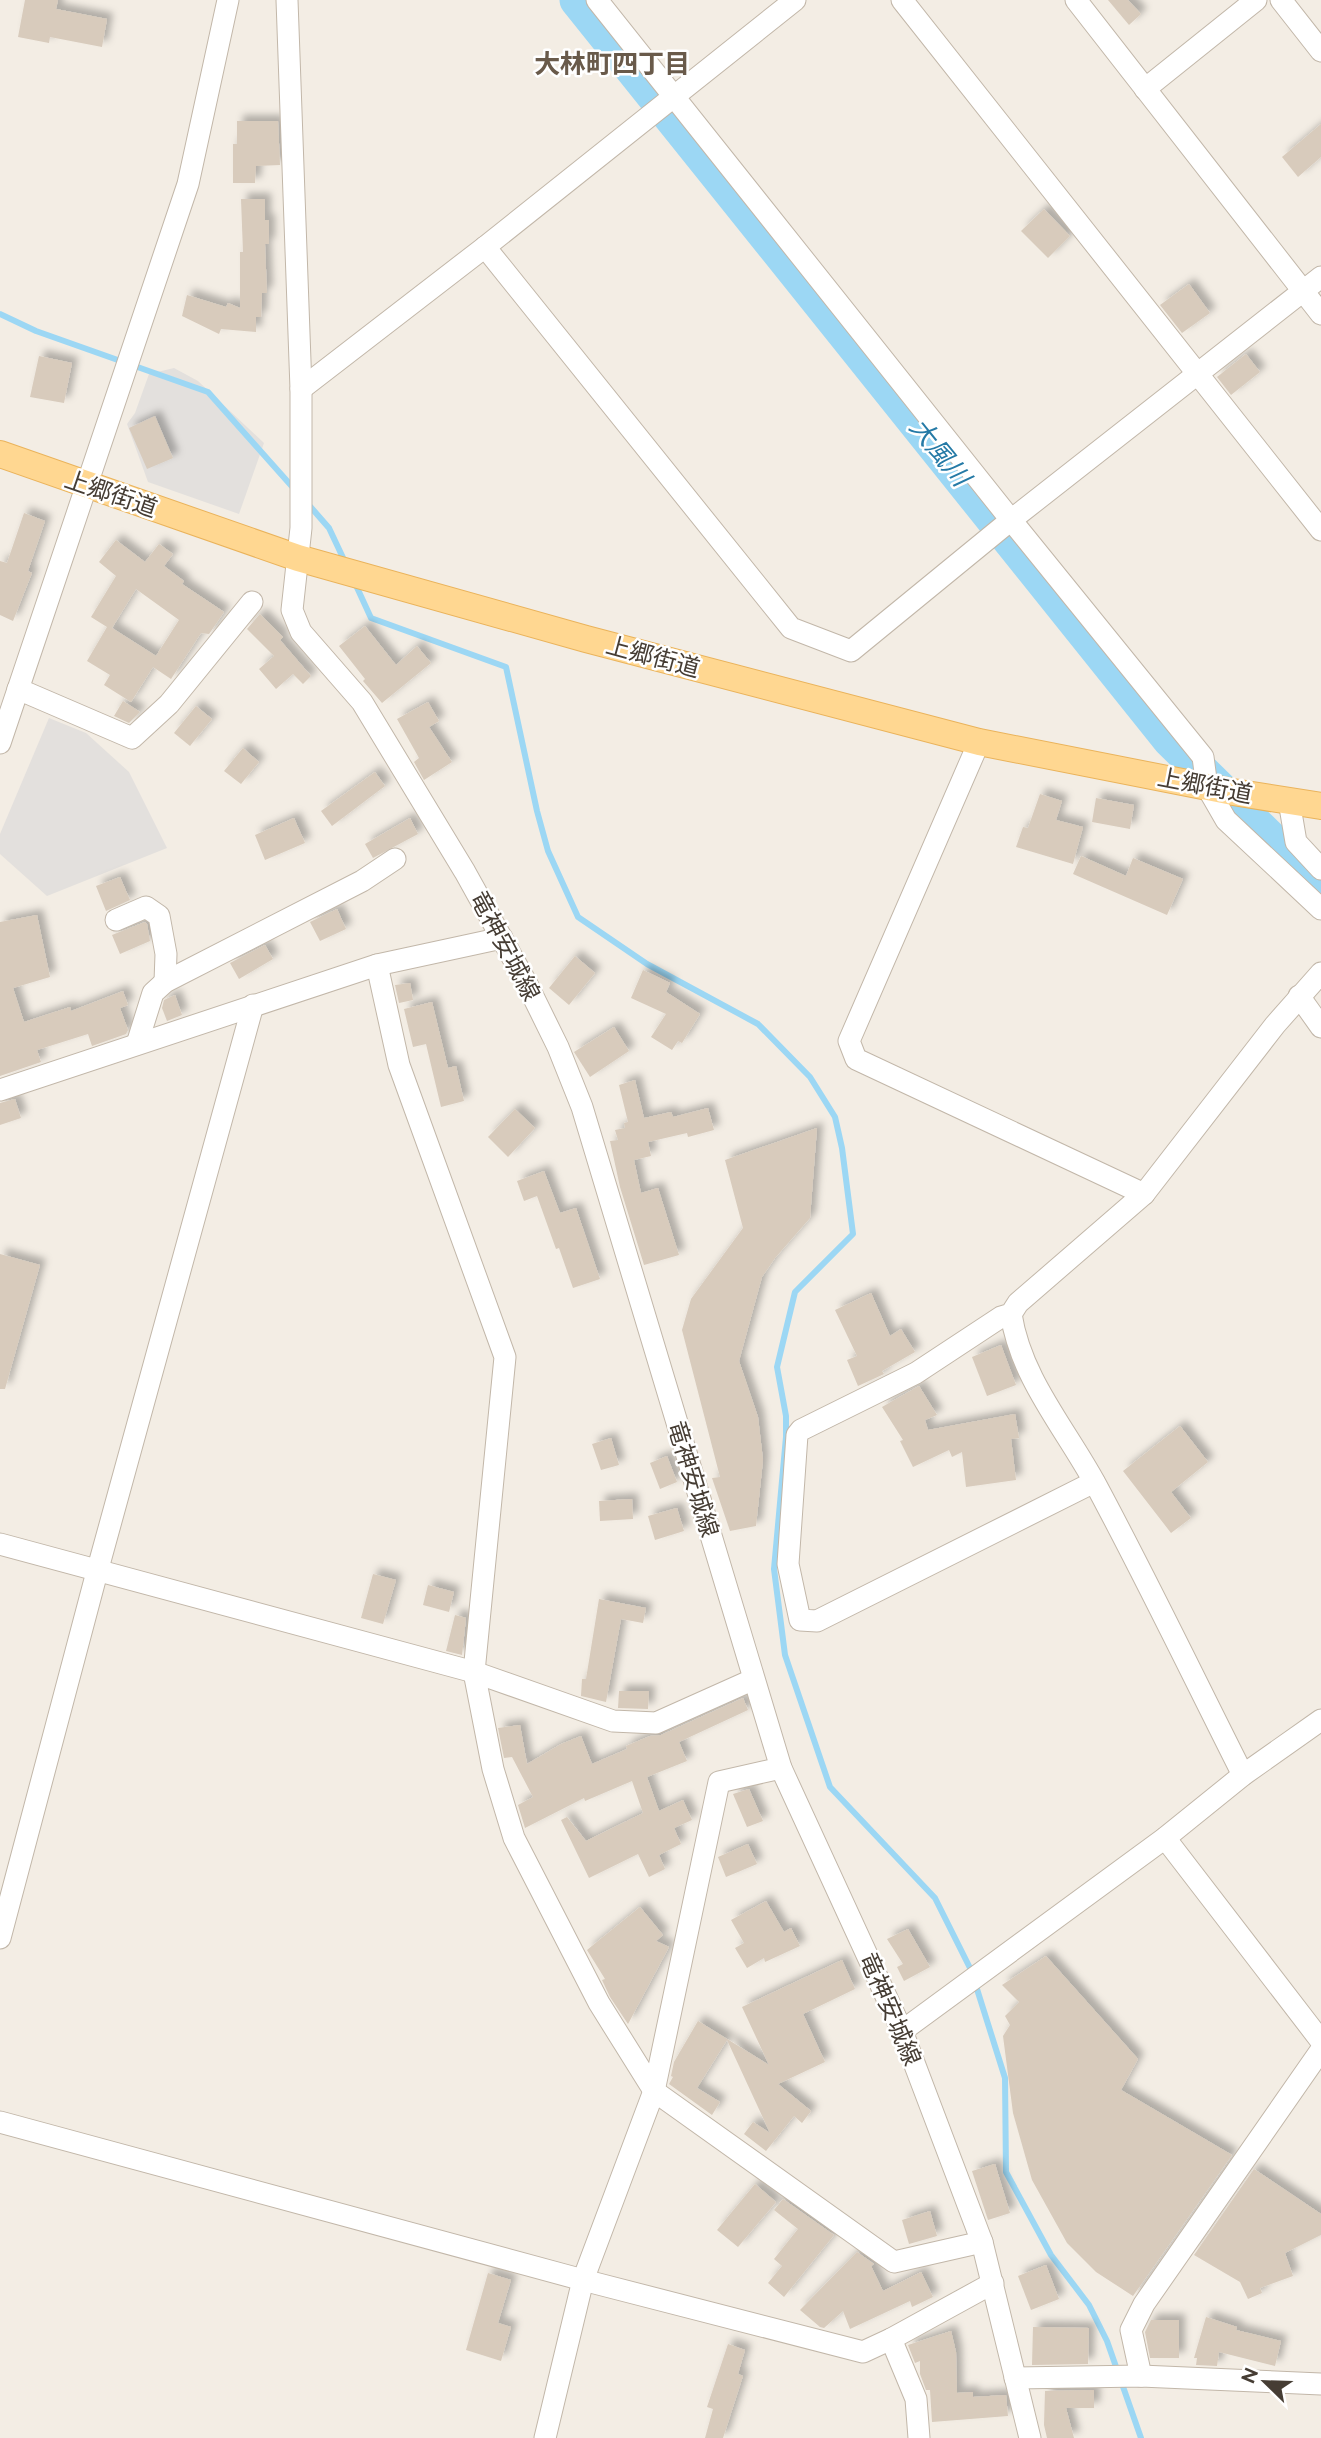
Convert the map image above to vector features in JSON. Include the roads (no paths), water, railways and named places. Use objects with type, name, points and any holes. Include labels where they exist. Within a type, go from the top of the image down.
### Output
[{"type":"main road","name":"上郷街道","points":[[0,454],[298,558],[586,639],[979,742],[1207,787],[1321,806]]},
{"type":"street","points":[[0,743],[188,184],[228,0]]},
{"type":"street","name":"竜神安城線","points":[[287,0],[301,389],[301,528],[292,610],[301,632],[362,702],[465,872],[558,1046],[582,1107],[780,1768],[902,2031],[982,2242],[1030,2438]]},
{"type":"street","points":[[597,0],[1203,757],[1207,787],[1226,820],[1321,909]]},
{"type":"street","points":[[301,389],[485,247],[795,0]]},
{"type":"street","points":[[902,0],[1321,530]]},
{"type":"street","points":[[1076,0],[1321,314]]},
{"type":"street","points":[[1145,89],[1256,0]]},
{"type":"street","points":[[1280,0],[1321,51]]},
{"type":"street","points":[[485,247],[791,628],[851,651],[1011,520],[1321,277]]},
{"type":"street","points":[[18,689],[132,738],[169,704],[252,602]]},
{"type":"street","points":[[979,742],[849,1041],[856,1059],[1144,1194]]},
{"type":"street","points":[[1289,801],[1296,842],[1321,869]]},
{"type":"street","points":[[136,1044],[153,993],[166,982],[362,881],[395,859]]},
{"type":"street","points":[[116,919],[146,907],[159,916],[166,954],[166,982]]},
{"type":"street","points":[[0,1090],[377,965],[502,938]]},
{"type":"street","points":[[377,965],[399,1065],[505,1357],[474,1672],[493,1769],[514,1838],[599,2003],[654,2091],[894,2262],[982,2242]]},
{"type":"street","points":[[1094,1482],[817,1620],[800,1619],[787,1555],[797,1435],[808,1426],[916,1373],[1001,1317],[1011,1314],[1018,1303],[1144,1194],[1275,1025],[1321,973]]},
{"type":"street","points":[[1299,996],[1321,1027]]},
{"type":"street","points":[[0,1938],[97,1572],[253,1005]]},
{"type":"street","points":[[1011,1314],[1014,1332],[1044,1403],[1094,1482],[1243,1775]]},
{"type":"street","points":[[0,1544],[474,1672],[613,1721],[656,1723],[752,1680]]},
{"type":"street","points":[[902,2031],[1165,1838],[1243,1775],[1321,1720]]},
{"type":"street","points":[[545,2438],[583,2280],[654,2091],[719,1782],[780,1768]]},
{"type":"street","points":[[1165,1838],[1321,2041]]},
{"type":"street","points":[[1141,2376],[1132,2330],[1144,2304],[1321,2050]]},
{"type":"street","points":[[0,2122],[583,2280],[863,2352],[993,2283]]},
{"type":"street","points":[[891,2339],[916,2399],[919,2438]]},
{"type":"street","points":[[1015,2378],[1141,2376],[1321,2384]]},
{"type":"waterway","name":"大風川","points":[[577,0],[1170,740],[1321,888]]},
{"type":"waterway","points":[[0,314],[36,331],[208,392],[296,491]]},
{"type":"waterway","points":[[308,504],[329,528],[345,562]]},
{"type":"waterway","points":[[354,581],[371,618],[506,667],[548,851],[578,917],[647,964],[758,1024],[810,1077],[835,1117],[842,1148],[853,1234],[795,1292],[777,1367],[786,1416],[786,1437],[774,1569],[785,1655],[830,1787],[935,1898],[971,1970],[1005,2078],[1006,2172],[1051,2255],[1089,2305],[1107,2341],[1141,2438]]},
{"type":"district","name":"大林町四丁目","points":[[612,64]]}]
